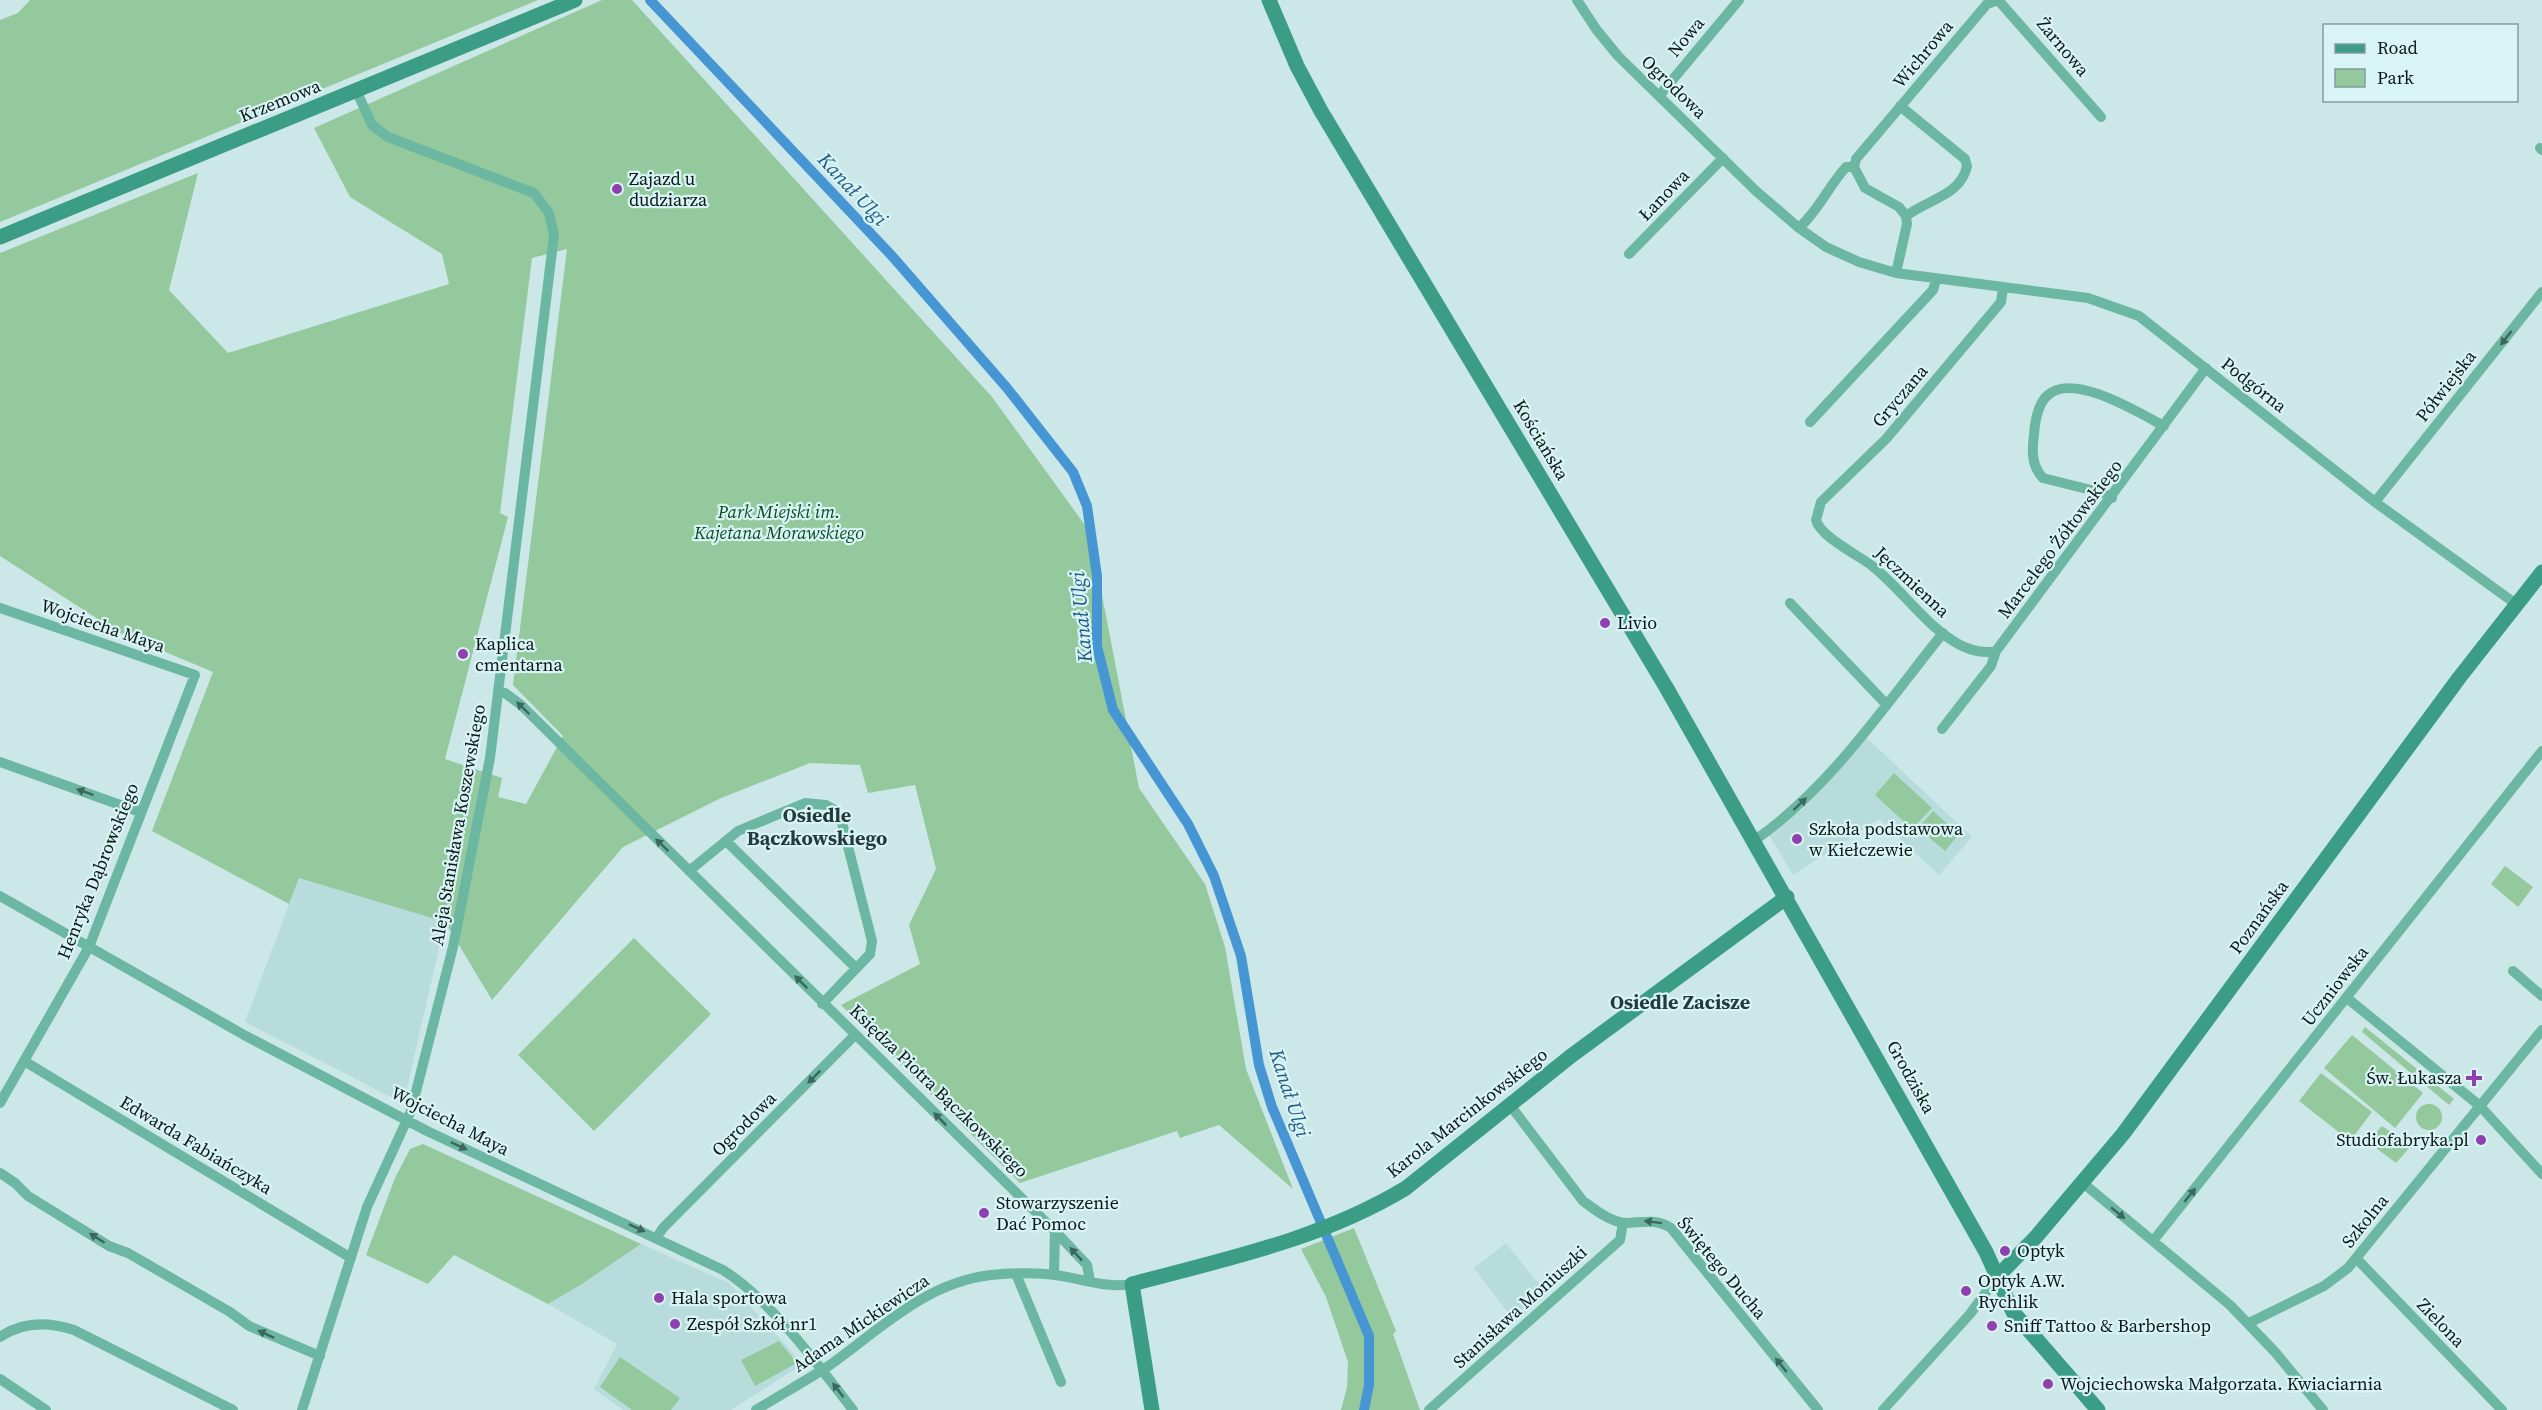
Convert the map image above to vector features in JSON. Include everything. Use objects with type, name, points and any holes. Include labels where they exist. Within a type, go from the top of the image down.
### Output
[{"type":"main road","name":"Krzemowa","points":[[0,237],[575,0]]},
{"type":"main road","name":"Kościańska","points":[[1269,0],[1297,66],[1337,138],[1666,687],[1787,897]]},
{"type":"main road","name":"Poznańska","points":[[1997,1277],[2083,1183],[2123,1134],[2542,572]]},
{"type":"main road","name":"Karola Marcinkowskiego","points":[[1131,1284],[1304,1237],[1344,1221],[1406,1188],[1701,958],[1787,897]]},
{"type":"main road","name":"Grodziska","points":[[1787,897],[1986,1252],[2020,1321],[2097,1410]]},
{"type":"main road","points":[[1131,1284],[1152,1410]]},
{"type":"street","name":"Ogrodowa","points":[[1577,0],[1596,29],[1618,56],[1756,191]]},
{"type":"street","name":"Nowa","points":[[1659,96],[1739,0]]},
{"type":"street","name":"Wichrowa","points":[[1854,167],[1856,159],[1987,4],[1998,0]]},
{"type":"street","name":"Żarnowa","points":[[1998,0],[2101,117]]},
{"type":"street","name":"Aleja Stanisława Koszewskiego","points":[[302,1410],[367,1207],[407,1120],[453,947],[490,758],[503,632],[553,251],[553,222],[541,199],[526,188],[388,137],[372,125],[356,90]]},
{"type":"street","name":"Wichrowa","points":[[1900,106],[1965,159],[1967,166],[1957,184],[1943,197],[1917,207],[1906,216]]},
{"type":"street","name":"Łanowa","points":[[1629,254],[1723,158]]},
{"type":"street","points":[[1799,228],[1815,213],[1834,180],[1846,167],[1854,167],[1865,188],[1899,207],[1906,216],[1907,224],[1896,273]]},
{"type":"street","name":"Podgórna","points":[[1756,191],[1799,228],[1826,247],[1859,262],[1896,273],[1936,280],[2088,298],[2119,307],[2156,327],[2375,502],[2516,604]]},
{"type":"street","points":[[1810,422],[1933,290],[1936,280]]},
{"type":"street","name":"Gryczana","points":[[1816,520],[1821,502],[1886,439],[2001,302],[2003,288]]},
{"type":"street","name":"Półwiejska","points":[[2375,502],[2542,292]]},
{"type":"street","name":"Marcelego Żółtowskiego","points":[[1942,729],[1990,666],[1996,651],[2112,498],[2206,368]]},
{"type":"street","points":[[2112,498],[2103,493],[2052,481],[2037,472],[2032,447],[2040,407],[2046,397],[2060,388],[2082,391],[2118,401],[2164,426]]},
{"type":"street","name":"Jęczmienna","points":[[1816,520],[1822,534],[1846,546],[1886,576],[1943,633],[1977,652],[1996,651]]},
{"type":"street","points":[[1790,603],[1886,704]]},
{"type":"street","name":"Wojciecha Maya","points":[[0,608],[195,675]]},
{"type":"street","points":[[1755,840],[1788,815],[1816,789],[1943,633]]},
{"type":"street","name":"Henryka Dąbrowskiego","points":[[0,1103],[89,948],[195,675]]},
{"type":"street","name":"Księdza Piotra Bączkowskiego","points":[[498,691],[505,693],[521,705],[1055,1231],[1087,1265],[1090,1281]]},
{"type":"street","name":"Uczniowska","points":[[2153,1241],[2542,751]]},
{"type":"street","points":[[0,762],[140,812]]},
{"type":"street","name":"Księdza Piotra Bączkowskiego","points":[[689,871],[738,831],[805,803],[818,803],[835,810],[841,819],[872,941],[870,954],[822,1004]]},
{"type":"street","points":[[726,841],[856,968]]},
{"type":"street","name":"Wojciecha Maya","points":[[0,896],[244,1035],[407,1120],[657,1238],[739,1280],[822,1370],[853,1410]]},
{"type":"street","points":[[2512,971],[2542,996]]},
{"type":"street","points":[[2347,998],[2480,1106],[2542,1174]]},
{"type":"street","name":"Szkolna","points":[[2249,1323],[2337,1278],[2356,1258],[2542,1030]]},
{"type":"street","name":"Ogrodowa","points":[[657,1238],[663,1228],[855,1035]]},
{"type":"street","name":"Edwarda Fabiańczyka","points":[[24,1060],[351,1258]]},
{"type":"street","name":"Świętego Ducha","points":[[1510,1105],[1582,1201],[1597,1212],[1623,1223],[1654,1221],[1671,1228],[1818,1410]]},
{"type":"street","points":[[0,1173],[28,1196],[109,1246],[128,1253],[249,1326],[320,1356]]},
{"type":"street","points":[[2083,1183],[2208,1286],[2249,1323],[2323,1410]]},
{"type":"street","name":"Stanisława Moniuszki","points":[[1429,1410],[1620,1240],[1623,1223]]},
{"type":"street","points":[[1054,1275],[1055,1231]]},
{"type":"street","name":"Zielona","points":[[2356,1258],[2502,1410]]},
{"type":"street","points":[[1016,1274],[1061,1382]]},
{"type":"street","name":"Adama Mickiewicza","points":[[756,1410],[822,1370],[895,1316],[938,1289],[964,1280],[1016,1274],[1054,1275],[1112,1286],[1131,1284]]},
{"type":"street","points":[[1883,1410],[1970,1314],[1997,1277]]},
{"type":"street","points":[[0,1337],[18,1328],[52,1323],[74,1330],[233,1410]]},
{"type":"street","points":[[0,1379],[46,1410]]},
{"type":"shaded area","points":[[1865,736],[1972,837],[1939,875],[1879,819],[1793,875],[1769,835],[1803,809]]},
{"type":"shaded area","points":[[299,878],[445,922],[404,1101],[387,1095],[245,1022]]},
{"type":"shaded area","points":[[1506,1243],[1547,1294],[1515,1322],[1474,1268]]},
{"type":"shaded area","name":"Zespół Szkół nr1","points":[[641,1244],[729,1283],[803,1364],[731,1410],[623,1410],[594,1389],[617,1344],[548,1304]]},
{"type":"green space","points":[[30,0],[538,0],[0,222],[0,20],[18,13]]},
{"type":"green space","name":"Park Miejski im. Kajetana Morawskiego","points":[[602,0],[632,0],[992,397],[1090,532],[1139,788],[1205,884],[1225,947],[1246,1069],[1293,1189],[1219,1125],[1180,1138],[1177,1131],[1020,1183],[841,1005],[920,964],[909,925],[936,869],[915,785],[868,793],[860,765],[810,763],[721,798],[623,847],[492,1000],[445,922],[299,878],[289,904],[152,831],[213,672],[118,632],[0,556],[0,253],[198,173],[169,290],[228,353],[449,284],[442,254],[350,197],[314,128]],"holes":[[[567,249],[513,685],[563,736],[526,804],[498,797],[502,778],[445,759],[508,517],[500,513],[532,258]]]},
{"type":"green space","points":[[1894,773],[1932,808],[1912,829],[1875,795]]},
{"type":"green space","points":[[1933,811],[1959,834],[1945,851],[1918,828]]},
{"type":"green space","points":[[2505,866],[2533,887],[2518,907],[2491,884]]},
{"type":"green space","points":[[634,938],[711,1014],[594,1131],[518,1055]]},
{"type":"green space","points":[[2365,1027],[2454,1099],[2449,1105],[2362,1032]]},
{"type":"green space","points":[[2352,1035],[2423,1093],[2395,1128],[2324,1068]]},
{"type":"green space","points":[[2321,1073],[2372,1112],[2350,1141],[2299,1101]]},
{"type":"green space","points":[[2429,1104],[2438,1108],[2442,1117],[2438,1126],[2429,1130],[2420,1126],[2416,1117],[2420,1108]]},
{"type":"green space","points":[[2382,1126],[2411,1146],[2396,1163],[2368,1142]]},
{"type":"green space","points":[[423,1144],[641,1244],[548,1304],[454,1255],[428,1284],[366,1255],[395,1178],[410,1149]]},
{"type":"green space","points":[[1354,1228],[1396,1331],[1393,1334],[1420,1410],[1341,1410],[1347,1387],[1348,1362],[1326,1297],[1301,1249]]},
{"type":"green space","points":[[779,1341],[797,1363],[755,1386],[741,1360]]},
{"type":"green space","points":[[620,1357],[680,1398],[671,1410],[632,1410],[600,1387]]},
{"type":"waterway","name":"Kanał Ulgi","points":[[650,0],[892,256],[1007,388],[1073,472],[1087,506],[1097,576],[1097,646],[1113,710],[1188,824],[1214,876],[1241,956],[1259,1065],[1272,1107],[1369,1336],[1369,1385],[1364,1410]]},
{"type":"place","name":"Zajazd u dudziarza","points":[[617,189]]},
{"type":"place","name":"Livio","points":[[1605,623]]},
{"type":"place","name":"Kaplica cmentarna","points":[[463,654]]},
{"type":"place","name":"Szkoła podstawowa w Kiełczewie","points":[[1797,839]]},
{"type":"place","name":"Św. Łukasza","points":[[2474,1078]]},
{"type":"place","name":"Studiofabryka.pl","points":[[2481,1140]]},
{"type":"place","name":"Stowarzyszenie Dać Pomoc","points":[[984,1213]]},
{"type":"place","name":"Optyk","points":[[2005,1251]]},
{"type":"place","name":"Optyk A.W. Rychlik","points":[[1966,1291]]},
{"type":"place","name":"Hala sportowa","points":[[659,1298]]},
{"type":"place","name":"Zespół Szkół nr1","points":[[675,1324]]},
{"type":"place","name":"Sniff Tattoo & Barbershop","points":[[1992,1326]]},
{"type":"place","name":"Wojciechowska Małgorzata. Kwiaciarnia","points":[[2048,1384]]},
{"type":"district","name":"Osiedle Bączkowskiego","points":[[817,826]]},
{"type":"district","name":"Osiedle Zacisze","points":[[1680,1002]]}]
